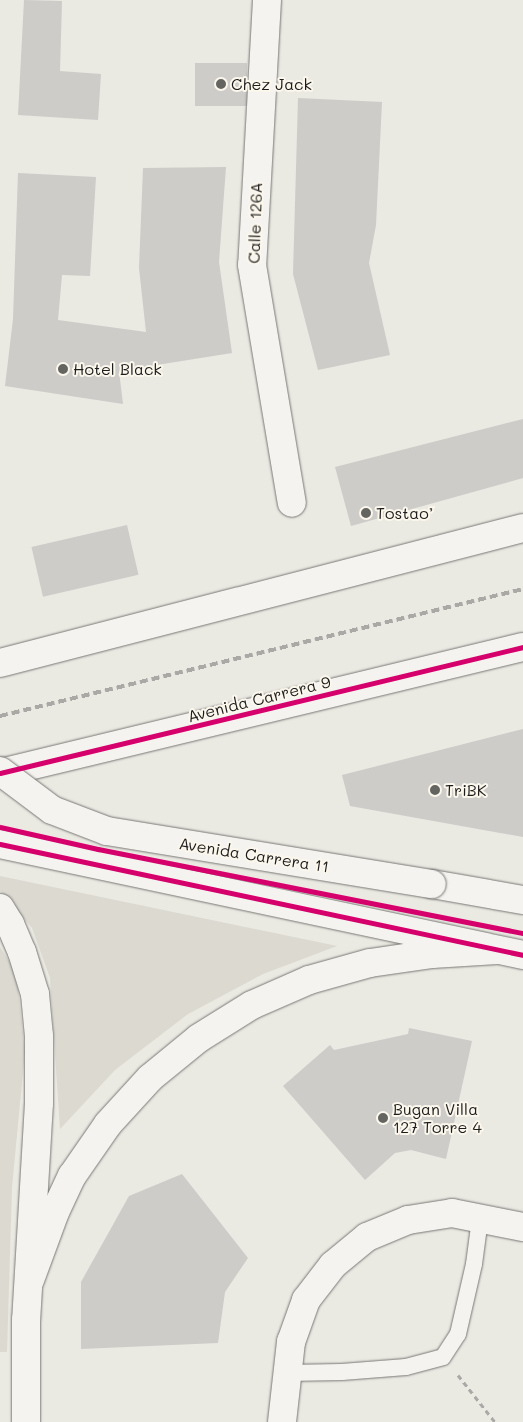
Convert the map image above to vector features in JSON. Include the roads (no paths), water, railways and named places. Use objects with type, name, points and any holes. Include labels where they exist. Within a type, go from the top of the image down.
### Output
[{"type":"main road","name":"Calle 126A","points":[[267,0],[252,265],[292,503]]},
{"type":"main road","points":[[4,660],[523,528]]},
{"type":"main road","name":"Avenida Carrera 9","points":[[0,772],[523,648]]},
{"type":"main road","name":"Avenida Carrera 11","points":[[0,772],[52,810],[107,831],[523,900]]},
{"type":"main road","points":[[0,844],[510,952]]},
{"type":"main road","points":[[0,908],[10,924],[22,952],[35,994],[39,1036],[39,1103],[30,1280],[26,1320],[26,1422]]},
{"type":"main road","points":[[30,1280],[54,1212],[72,1176],[108,1124],[150,1078],[199,1038],[252,1006],[309,980],[370,963],[432,954],[510,952]]},
{"type":"main road","points":[[282,1422],[291,1342],[306,1300],[333,1265],[368,1237],[408,1220],[452,1213],[523,1227]]},
{"type":"lane","points":[[287,1372],[342,1372],[406,1368],[443,1357],[458,1334],[474,1264],[480,1219]]},
{"type":"railway","points":[[0,716],[523,589]]},
{"type":"place","name":"Chez Jack","points":[[221,84]]},
{"type":"place","name":"Hotel Black","points":[[63,369]]},
{"type":"place","name":"Tostao’","points":[[366,513]]},
{"type":"place","name":"TriBK","points":[[435,790]]},
{"type":"place","name":"Bugan Villa 127 Torre 4","points":[[383,1118]]}]
